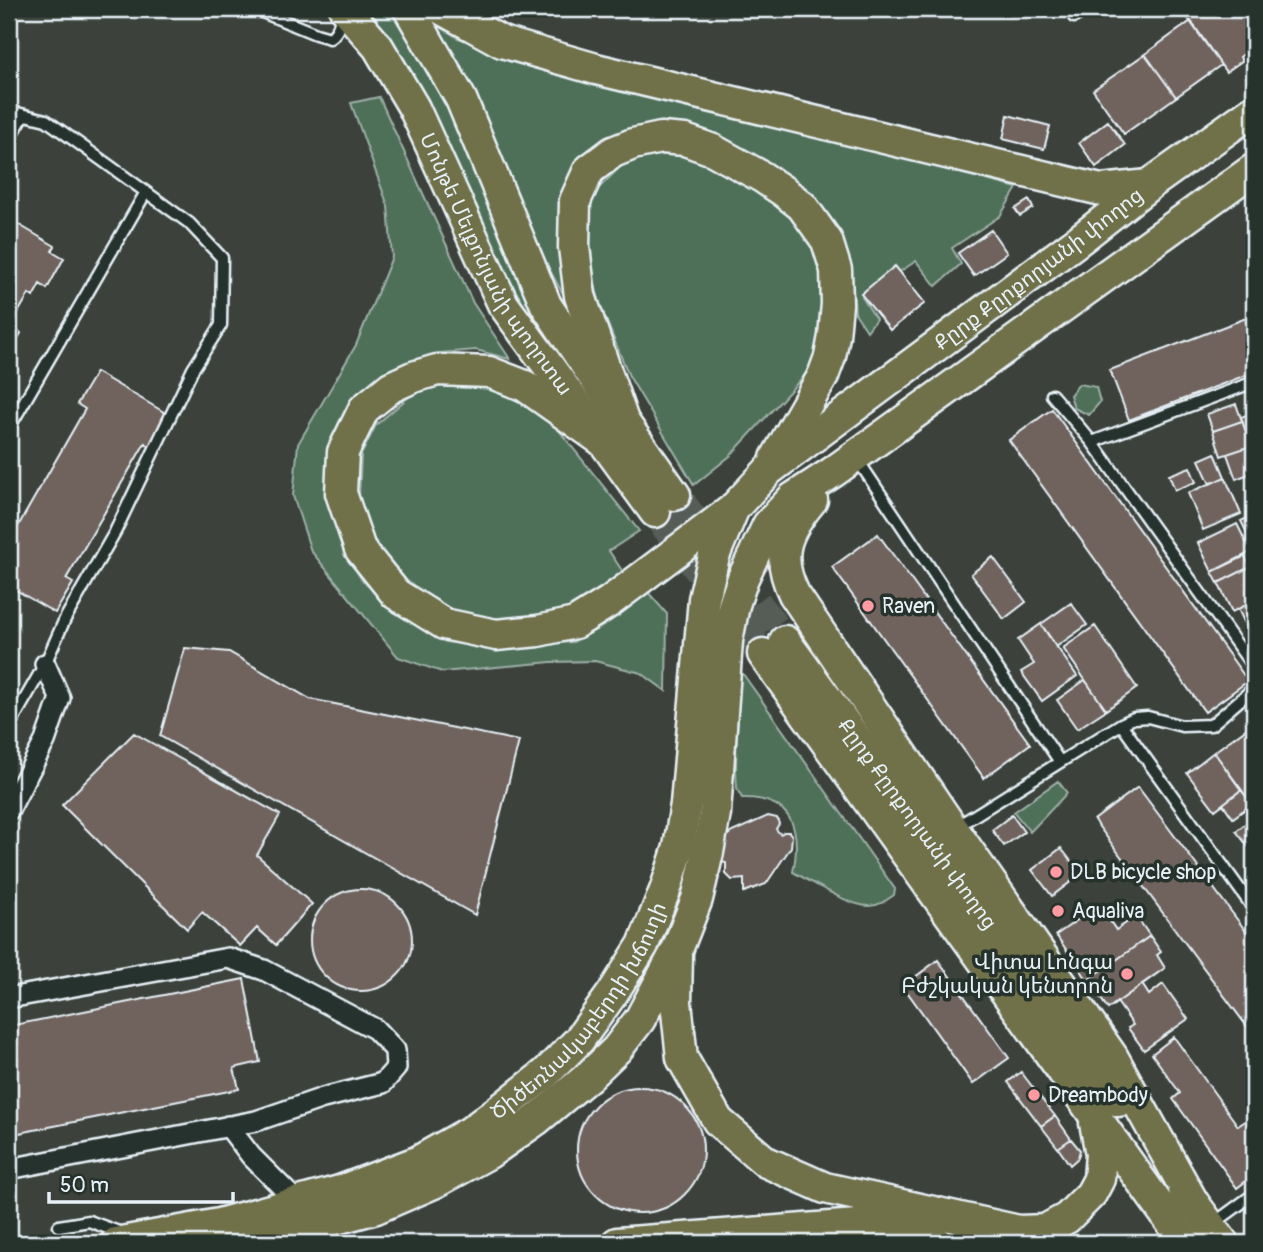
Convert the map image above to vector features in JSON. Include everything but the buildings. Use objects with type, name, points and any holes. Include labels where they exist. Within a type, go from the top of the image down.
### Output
[{"type":"main road","name":"Մոնթե Մելքոնյանի պողոտա","points":[[345,9],[378,47],[414,108],[503,304],[615,433],[665,504]]},
{"type":"main road","name":"Մոնթե Մելքոնյանի պողոտա","points":[[409,9],[461,99],[546,305],[615,433]]},
{"type":"main road","points":[[442,9],[502,42],[609,72],[1101,190],[1149,185]]},
{"type":"main road","name":"Քըրք Քըրքորյանի փողոց","points":[[733,509],[769,470],[1149,185],[1251,113]]},
{"type":"main road","points":[[615,433],[580,296],[574,247],[575,201],[589,170],[613,152],[661,138],[685,140],[713,150],[762,177],[802,206],[827,241],[836,270],[837,304],[830,357],[823,376],[769,470]]},
{"type":"main road","name":"Քըրք Քըրքորյանի փողոց","points":[[844,464],[1254,169]]},
{"type":"main road","points":[[615,433],[525,386],[489,372],[437,370],[390,387],[364,409],[343,452],[341,493],[360,549],[396,594],[444,624],[496,635],[538,631],[575,623],[609,602],[733,509]]},
{"type":"main road","points":[[844,464],[791,529],[785,544],[783,556],[788,581],[794,594],[953,829],[1112,1056],[1209,1224]]},
{"type":"main road","name":"Ծիծեռնակաբերդի խճուղի","points":[[247,1243],[376,1208],[436,1182],[489,1153],[536,1121],[589,1076],[617,1049],[640,1019],[677,950],[697,899],[708,852],[715,813],[727,641],[743,578],[768,525],[793,498],[844,464]]},
{"type":"main road","name":"Ծիծեռնակաբերդի խճուղի","points":[[127,1241],[219,1224],[340,1191],[417,1162],[470,1132],[506,1105],[545,1074],[579,1040],[612,995],[643,945],[679,847],[686,804],[704,599],[714,555],[733,509]]},
{"type":"main road","name":"Քըրք Քըրքորյանի փողոց","points":[[1186,1243],[1094,1116],[774,648],[1209,1224]]},
{"type":"main road","points":[[677,950],[676,1002],[682,1058],[718,1121],[766,1162],[824,1188],[1019,1231],[1045,1230],[1066,1218],[1096,1186],[1101,1154],[1094,1116]]},
{"type":"main road","points":[[617,1243],[857,1226],[937,1243]]},
{"type":"street","points":[[9,810],[45,741],[60,698],[45,664]]},
{"type":"street","points":[[9,998],[228,958],[264,970],[375,1029],[395,1050],[396,1068],[383,1083],[323,1098],[256,1121],[9,1169]]},
{"type":"street","points":[[228,1126],[251,1156],[289,1194]]},
{"type":"lane","points":[[256,9],[330,38],[338,28],[341,16],[338,9]]},
{"type":"lane","points":[[1074,17],[1087,9]]},
{"type":"lane","points":[[9,111],[46,120],[189,223],[222,258],[221,325],[193,369],[115,532],[9,727]]},
{"type":"lane","points":[[9,140],[24,115]]},
{"type":"lane","points":[[9,428],[146,192]]},
{"type":"lane","points":[[1092,442],[1254,383]]},
{"type":"lane","points":[[1052,395],[1092,442],[1254,668]]},
{"type":"lane","points":[[844,464],[1059,762]]},
{"type":"lane","points":[[953,829],[1121,724],[1134,718],[1148,717],[1182,726],[1211,725],[1254,688]]},
{"type":"lane","points":[[1121,724],[1254,909]]},
{"type":"lane","points":[[1209,1224],[1254,1194]]},
{"type":"lane","points":[[59,1226],[89,1221],[127,1241]]},
{"type":"green space","points":[[368,9],[389,9],[430,73],[461,135],[490,211],[556,333],[544,340],[474,218],[448,143],[403,57]]},
{"type":"green space","points":[[423,15],[458,38],[552,69],[1017,188],[1000,216],[952,248],[961,264],[936,286],[916,261],[862,297],[876,319],[867,331],[855,313],[851,265],[838,235],[819,205],[797,183],[722,140],[684,125],[658,125],[561,202],[559,250],[581,327],[517,210]]},
{"type":"green space","points":[[379,97],[473,303],[510,359],[476,350],[440,353],[401,365],[368,385],[339,425],[326,466],[327,494],[345,553],[362,580],[393,608],[446,642],[491,648],[573,642],[607,624],[647,591],[667,614],[666,691],[641,673],[595,661],[551,662],[442,672],[398,657],[311,551],[293,496],[298,444],[356,345],[392,257],[388,206],[351,103]]},
{"type":"green space","points":[[683,151],[709,159],[776,200],[801,225],[818,259],[827,294],[814,365],[730,456],[694,485],[629,376],[602,310],[584,246],[585,216],[597,190],[623,164],[656,152]]},
{"type":"green space","points":[[456,382],[490,383],[545,413],[639,531],[609,551],[623,572],[577,606],[535,619],[480,620],[432,603],[395,571],[371,535],[359,498],[361,455],[376,425],[412,394]]},
{"type":"green space","points":[[1079,384],[1096,387],[1100,402],[1089,415],[1074,408],[1070,395]]},
{"type":"green space","points":[[743,674],[895,889],[894,895],[886,901],[869,906],[851,902],[793,872],[796,842],[790,818],[772,803],[742,798],[737,789],[736,771],[737,694]]},
{"type":"green space","points":[[1058,781],[1067,793],[1030,832],[1014,812]]},
{"type":"tunnel","points":[[675,495],[785,641]]},
{"type":"tunnel","points":[[655,512],[763,654]]},
{"type":"place","name":"Raven","points":[[868,606]]},
{"type":"place","name":"DLB bicycle shop","points":[[1056,872]]},
{"type":"place","name":"Aqualiva","points":[[1058,911]]},
{"type":"place","name":"Վիտա Լոնգա Բժշկական կենտրոն","points":[[1127,974]]},
{"type":"place","name":"Dreambody","points":[[1034,1095]]}]
